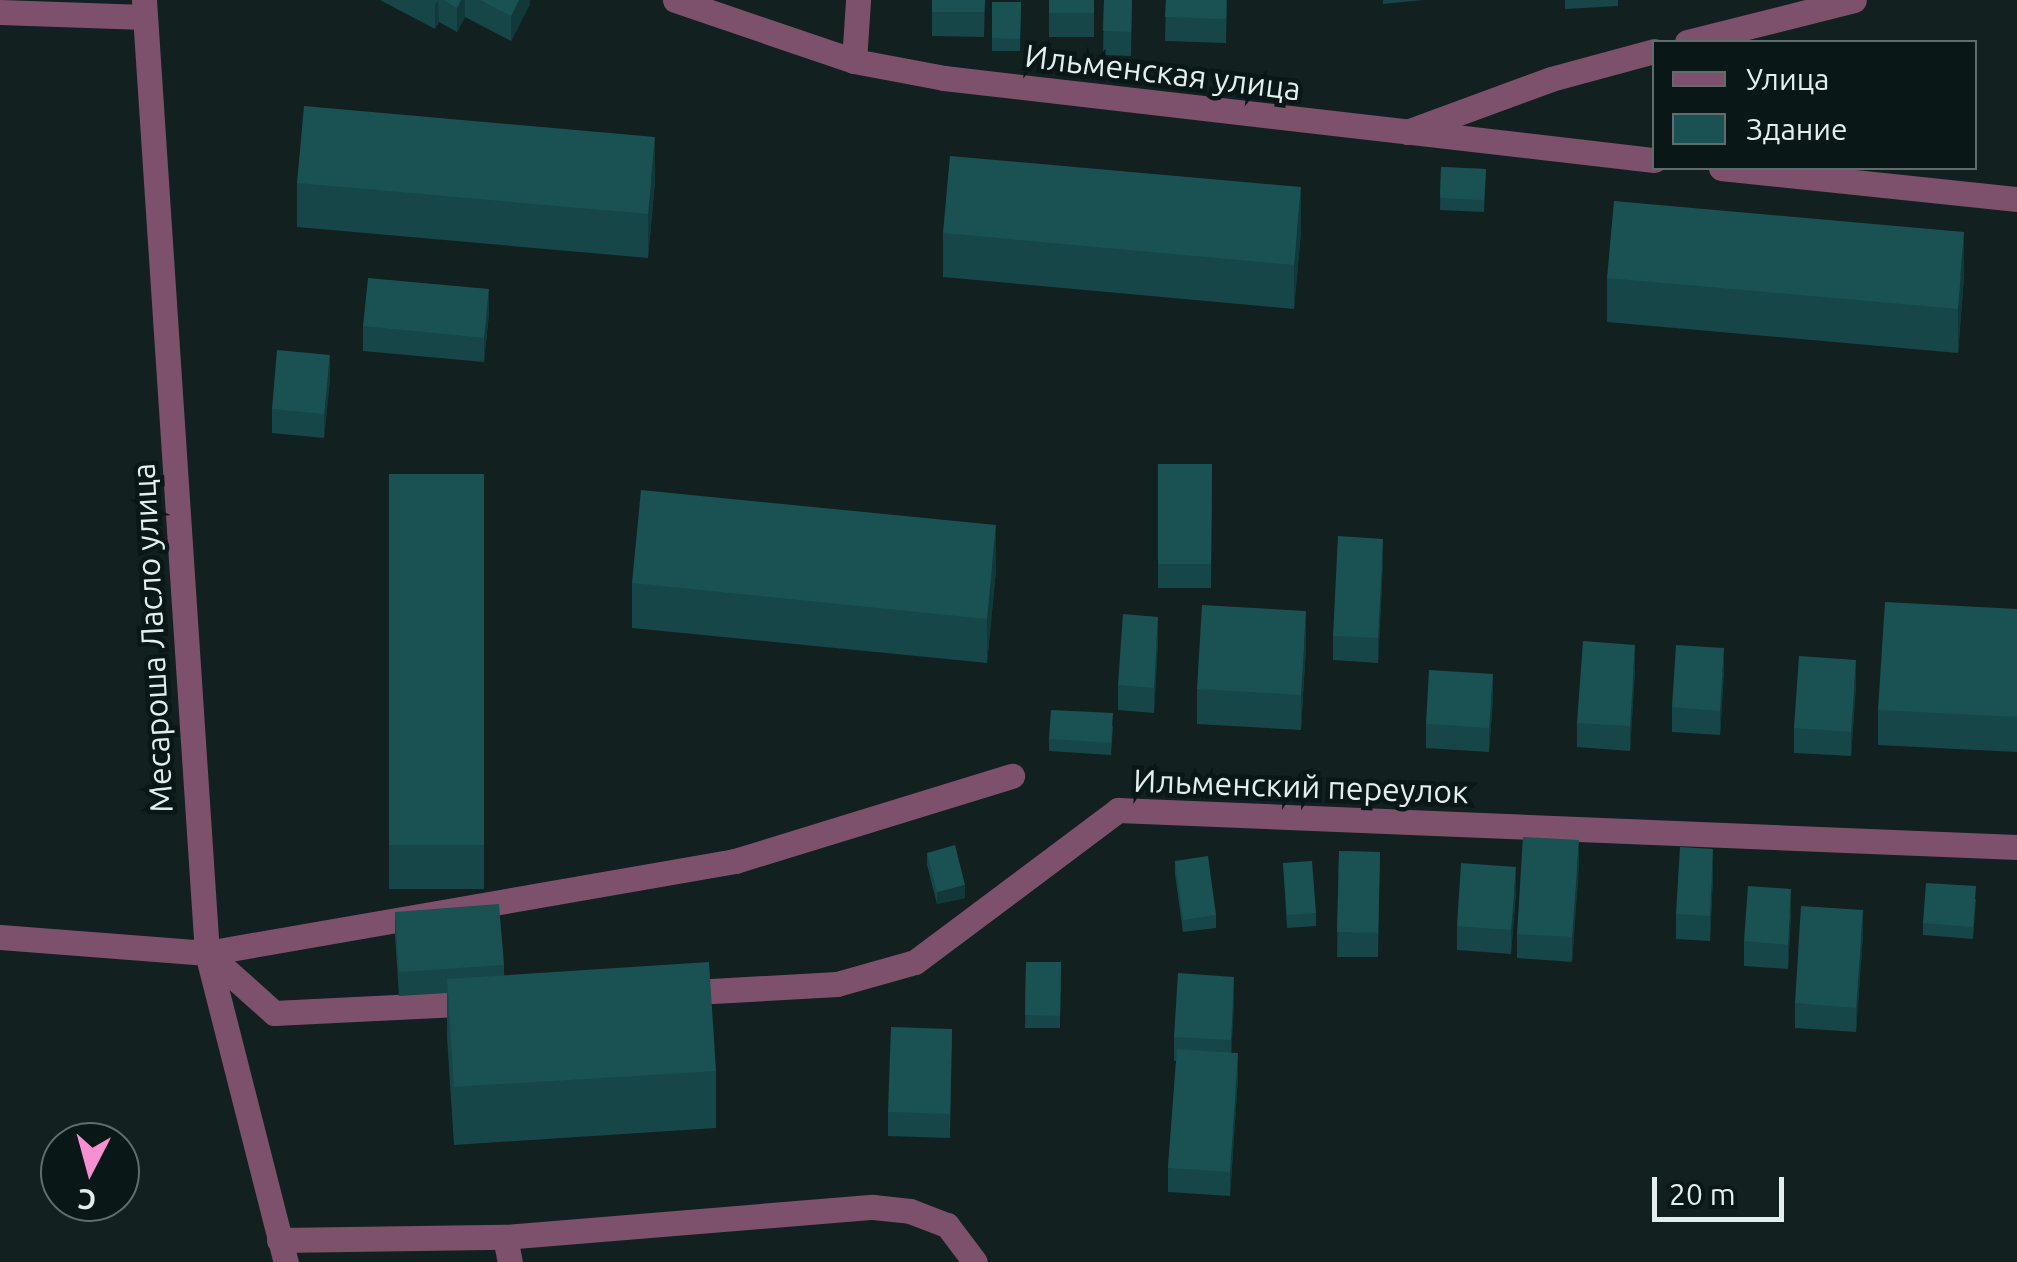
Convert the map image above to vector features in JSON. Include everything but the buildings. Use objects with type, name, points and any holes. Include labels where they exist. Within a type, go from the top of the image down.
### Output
[{"type":"street","name":"Ильменская улица","points":[[674,0],[854,61],[1402,134],[1652,160]]},
{"type":"street","points":[[854,61],[858,0]]},
{"type":"street","points":[[1696,40],[1854,0]]},
{"type":"street","points":[[0,12],[145,8]]},
{"type":"street","name":"Месароша Ласло улица","points":[[145,8],[208,954],[283,1251]]},
{"type":"street","points":[[1402,134],[1551,79],[1652,53]]},
{"type":"street","points":[[1740,170],[2017,199]]},
{"type":"street","points":[[0,937],[208,954],[735,861],[1012,776]]},
{"type":"street","name":"Ильменский переулок","points":[[643,994],[837,984],[915,962],[1118,810],[2017,847]]},
{"type":"street","points":[[208,954],[274,1013],[507,1001]]},
{"type":"street","points":[[283,1251],[508,1249],[873,1207],[910,1211],[946,1225],[975,1262]]}]
